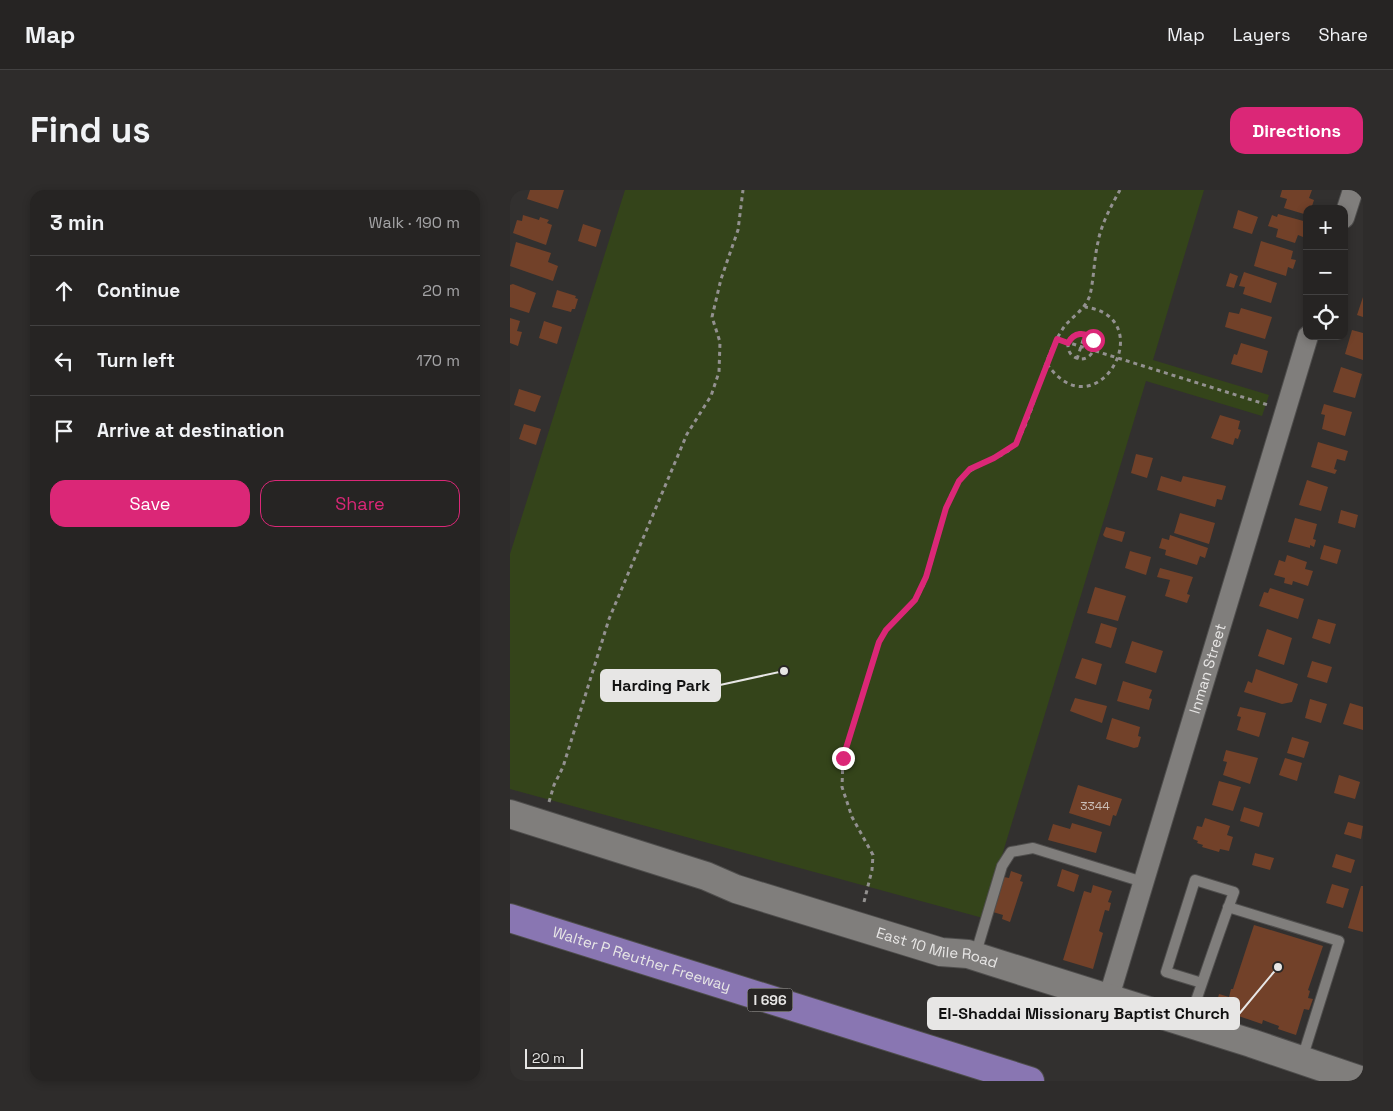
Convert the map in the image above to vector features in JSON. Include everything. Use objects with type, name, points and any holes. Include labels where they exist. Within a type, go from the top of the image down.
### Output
[{"type":"highway","name":"Walter P Reuther Freeway","points":[[510,918],[1030,1081]]},
{"type":"main road","name":"East 10 Mile Road","points":[[510,814],[706,876],[736,889],[932,949],[975,957],[1363,1081]]},
{"type":"street","points":[[1348,206],[1353,190]]},
{"type":"street","name":"Inman Street","points":[[1108,1000],[1307,340]]},
{"type":"lane","points":[[975,957],[1002,866],[1011,852],[1033,848],[1143,882]]},
{"type":"lane","points":[[1188,1024],[1234,892],[1194,880],[1166,972],[1202,983]]},
{"type":"lane","points":[[1228,907],[1339,941],[1302,1060]]},
{"type":"path","points":[[548,804],[554,785],[563,767],[610,619],[687,434],[711,396],[719,372],[720,342],[712,317],[721,279],[738,230],[743,190]]},
{"type":"path","points":[[864,902],[872,870],[873,856],[852,817],[842,788],[843,758],[879,642],[886,630],[915,600],[926,577],[946,508],[959,481],[970,469],[994,458],[1016,444],[1057,339],[1063,328],[1085,307],[1090,295],[1098,240],[1120,190]]},
{"type":"path","points":[[1047,363],[1062,380],[1072,384],[1092,385],[1110,373],[1118,357],[1121,338],[1118,329],[1100,311],[1085,307]]},
{"type":"path","points":[[1068,343],[1075,335],[1085,334],[1093,340],[1094,350],[1087,358],[1077,359]]},
{"type":"path","points":[[1077,359],[1085,334]]},
{"type":"path","points":[[1057,339],[1268,406]]},
{"type":"path","points":[[1068,343],[1070,352],[1077,359]]},
{"type":"green space","points":[[625,190],[1204,190],[1153,360],[1269,395],[1262,416],[1146,381],[983,918],[510,789],[510,554]]},
{"type":"building","points":[[530,190],[564,190],[558,209],[527,199]]},
{"type":"building","points":[[1282,190],[1312,190],[1309,198],[1314,200],[1312,205],[1303,205],[1303,214],[1284,208],[1287,199],[1280,197]]},
{"type":"building","points":[[1238,210],[1258,217],[1252,234],[1233,228]]},
{"type":"building","points":[[1278,214],[1303,221],[1303,237],[1298,235],[1295,243],[1276,237],[1278,229],[1268,226],[1272,215],[1277,217]]},
{"type":"building","points":[[523,215],[539,220],[540,217],[549,220],[547,223],[552,225],[546,245],[513,233],[517,220],[522,221]]},
{"type":"building","points":[[583,224],[601,230],[596,247],[578,241]]},
{"type":"building","points":[[1261,241],[1293,251],[1291,259],[1296,260],[1293,269],[1288,267],[1286,276],[1254,266]]},
{"type":"building","points":[[516,242],[551,253],[548,262],[558,266],[553,281],[510,266]]},
{"type":"building","points":[[1244,272],[1277,283],[1271,303],[1243,294],[1245,287],[1239,286]]},
{"type":"building","points":[[1230,273],[1238,276],[1234,288],[1226,286]]},
{"type":"building","points":[[513,284],[536,293],[529,313],[510,307],[510,285]]},
{"type":"building","points":[[557,290],[576,296],[575,298],[578,299],[575,309],[572,309],[571,312],[552,307]]},
{"type":"building","points":[[1363,297],[1363,317],[1357,315]]},
{"type":"building","points":[[1241,308],[1272,317],[1265,339],[1225,327],[1229,312],[1239,314]]},
{"type":"building","points":[[510,318],[520,321],[517,331],[522,332],[518,346],[510,343]]},
{"type":"building","points":[[544,321],[562,327],[557,344],[539,338]]},
{"type":"building","points":[[1352,330],[1363,333],[1363,360],[1345,354]]},
{"type":"building","points":[[1241,343],[1268,351],[1262,373],[1231,364],[1234,354],[1237,355]]},
{"type":"building","points":[[1341,367],[1362,374],[1355,398],[1333,392]]},
{"type":"building","points":[[519,389],[541,396],[535,412],[514,405]]},
{"type":"building","points":[[1324,404],[1352,412],[1345,436],[1322,429],[1325,415],[1321,414]]},
{"type":"building","points":[[1220,415],[1240,421],[1238,429],[1241,430],[1238,439],[1235,438],[1233,445],[1211,438]]},
{"type":"building","points":[[524,424],[541,429],[536,445],[519,439]]},
{"type":"building","points":[[1318,442],[1348,451],[1345,461],[1337,459],[1334,469],[1337,470],[1335,474],[1311,467]]},
{"type":"building","points":[[1136,454],[1153,458],[1147,478],[1131,473]]},
{"type":"building","points":[[1161,476],[1181,482],[1183,476],[1226,486],[1222,500],[1217,499],[1215,507],[1157,490]]},
{"type":"building","points":[[1307,480],[1328,487],[1321,511],[1299,505]]},
{"type":"building","points":[[1341,510],[1358,515],[1355,528],[1338,523]]},
{"type":"building","points":[[1180,513],[1215,523],[1209,544],[1174,533]]},
{"type":"building","points":[[1295,518],[1317,524],[1313,539],[1316,540],[1314,547],[1310,545],[1310,548],[1288,542]]},
{"type":"building","points":[[1106,527],[1125,532],[1122,542],[1105,537],[1103,535]]},
{"type":"building","points":[[1170,535],[1208,548],[1205,558],[1200,556],[1197,565],[1165,555],[1166,550],[1159,548],[1162,538],[1169,540]]},
{"type":"building","points":[[1324,545],[1341,550],[1337,564],[1320,559]]},
{"type":"building","points":[[1130,551],[1151,557],[1146,575],[1125,568]]},
{"type":"building","points":[[1287,555],[1307,562],[1305,569],[1313,571],[1308,586],[1293,581],[1292,585],[1284,583],[1285,578],[1274,575],[1279,560],[1285,562]]},
{"type":"building","points":[[1160,568],[1193,577],[1187,594],[1190,595],[1187,603],[1165,596],[1170,580],[1157,577]]},
{"type":"building","points":[[1095,587],[1126,596],[1118,621],[1087,613]]},
{"type":"building","points":[[1270,588],[1304,599],[1298,619],[1259,606],[1264,592],[1268,593]]},
{"type":"building","points":[[1318,619],[1336,624],[1330,644],[1312,638]]},
{"type":"building","points":[[1101,623],[1117,628],[1111,648],[1095,643]]},
{"type":"building","points":[[1267,629],[1292,638],[1284,665],[1258,656]]},
{"type":"building","points":[[1132,641],[1163,651],[1156,673],[1125,663]]},
{"type":"building","points":[[1082,658],[1102,664],[1096,685],[1075,678]]},
{"type":"building","points":[[1312,661],[1332,667],[1327,683],[1307,677]]},
{"type":"building","points":[[1256,669],[1298,684],[1292,702],[1282,704],[1244,692],[1248,681],[1252,683]]},
{"type":"building","points":[[1123,681],[1152,690],[1149,698],[1152,699],[1149,710],[1117,701]]},
{"type":"building","points":[[1075,698],[1107,706],[1102,723],[1070,711]]},
{"type":"building","points":[[1310,699],[1327,704],[1321,723],[1305,718]]},
{"type":"building","points":[[1350,703],[1363,707],[1363,730],[1343,724]]},
{"type":"building","points":[[1240,707],[1266,713],[1259,737],[1237,730],[1241,717],[1237,716]]},
{"type":"building","points":[[1112,718],[1140,727],[1138,736],[1141,737],[1138,747],[1134,748],[1106,739]]},
{"type":"building","points":[[1292,737],[1309,742],[1304,758],[1287,753]]},
{"type":"building","points":[[1226,750],[1258,758],[1250,784],[1223,775],[1227,762],[1223,761]]},
{"type":"building","points":[[1285,758],[1302,763],[1297,781],[1279,775]]},
{"type":"building","points":[[1339,775],[1360,782],[1355,799],[1334,793]]},
{"type":"building","points":[[1219,781],[1241,787],[1233,811],[1212,805]]},
{"type":"building","points":[[1078,785],[1122,799],[1116,816],[1113,815],[1110,826],[1069,813]]},
{"type":"building","points":[[1244,807],[1263,813],[1259,827],[1240,821]]},
{"type":"building","points":[[1205,818],[1230,826],[1227,835],[1233,837],[1229,851],[1220,849],[1219,852],[1202,847],[1203,845],[1193,839],[1197,826],[1202,827]]},
{"type":"building","points":[[1348,822],[1363,826],[1361,839],[1344,834]]},
{"type":"building","points":[[1072,823],[1102,832],[1096,853],[1048,840],[1053,824],[1070,829]]},
{"type":"building","points":[[1255,853],[1274,858],[1270,870],[1252,865]]},
{"type":"building","points":[[1336,854],[1355,860],[1351,873],[1332,867]]},
{"type":"building","points":[[1062,869],[1079,875],[1074,892],[1057,886]]},
{"type":"building","points":[[1011,871],[1022,875],[1020,881],[1023,882],[1010,922],[1002,919],[1003,915],[993,912],[1004,877],[1009,878]]},
{"type":"building","points":[[1332,884],[1349,889],[1343,908],[1326,903]]},
{"type":"building","points":[[1093,885],[1112,891],[1108,902],[1111,903],[1109,911],[1105,910],[1099,931],[1103,933],[1093,969],[1063,960],[1084,891],[1091,893]]},
{"type":"building","points":[[1361,886],[1363,886],[1363,932],[1348,928]]},
{"type":"building","points":[[1254,925],[1323,946],[1308,990],[1310,991],[1308,998],[1313,999],[1309,1010],[1304,1009],[1296,1035],[1278,1029],[1279,1026],[1263,1020],[1262,1024],[1215,1008],[1219,994],[1229,997],[1231,989],[1233,989]]},
{"type":"place","name":"Harding Park","points":[[784,671]]},
{"type":"place","name":"El-Shaddai Missionary Baptist Church","points":[[1278,967]]},
{"type":"route","points":[[843,758],[860,709],[879,642],[886,630],[915,600],[926,577],[946,508],[959,481],[970,469],[994,458],[1016,444],[1057,339],[1068,343],[1071,338],[1080,333],[1090,336],[1093,340]]}]
